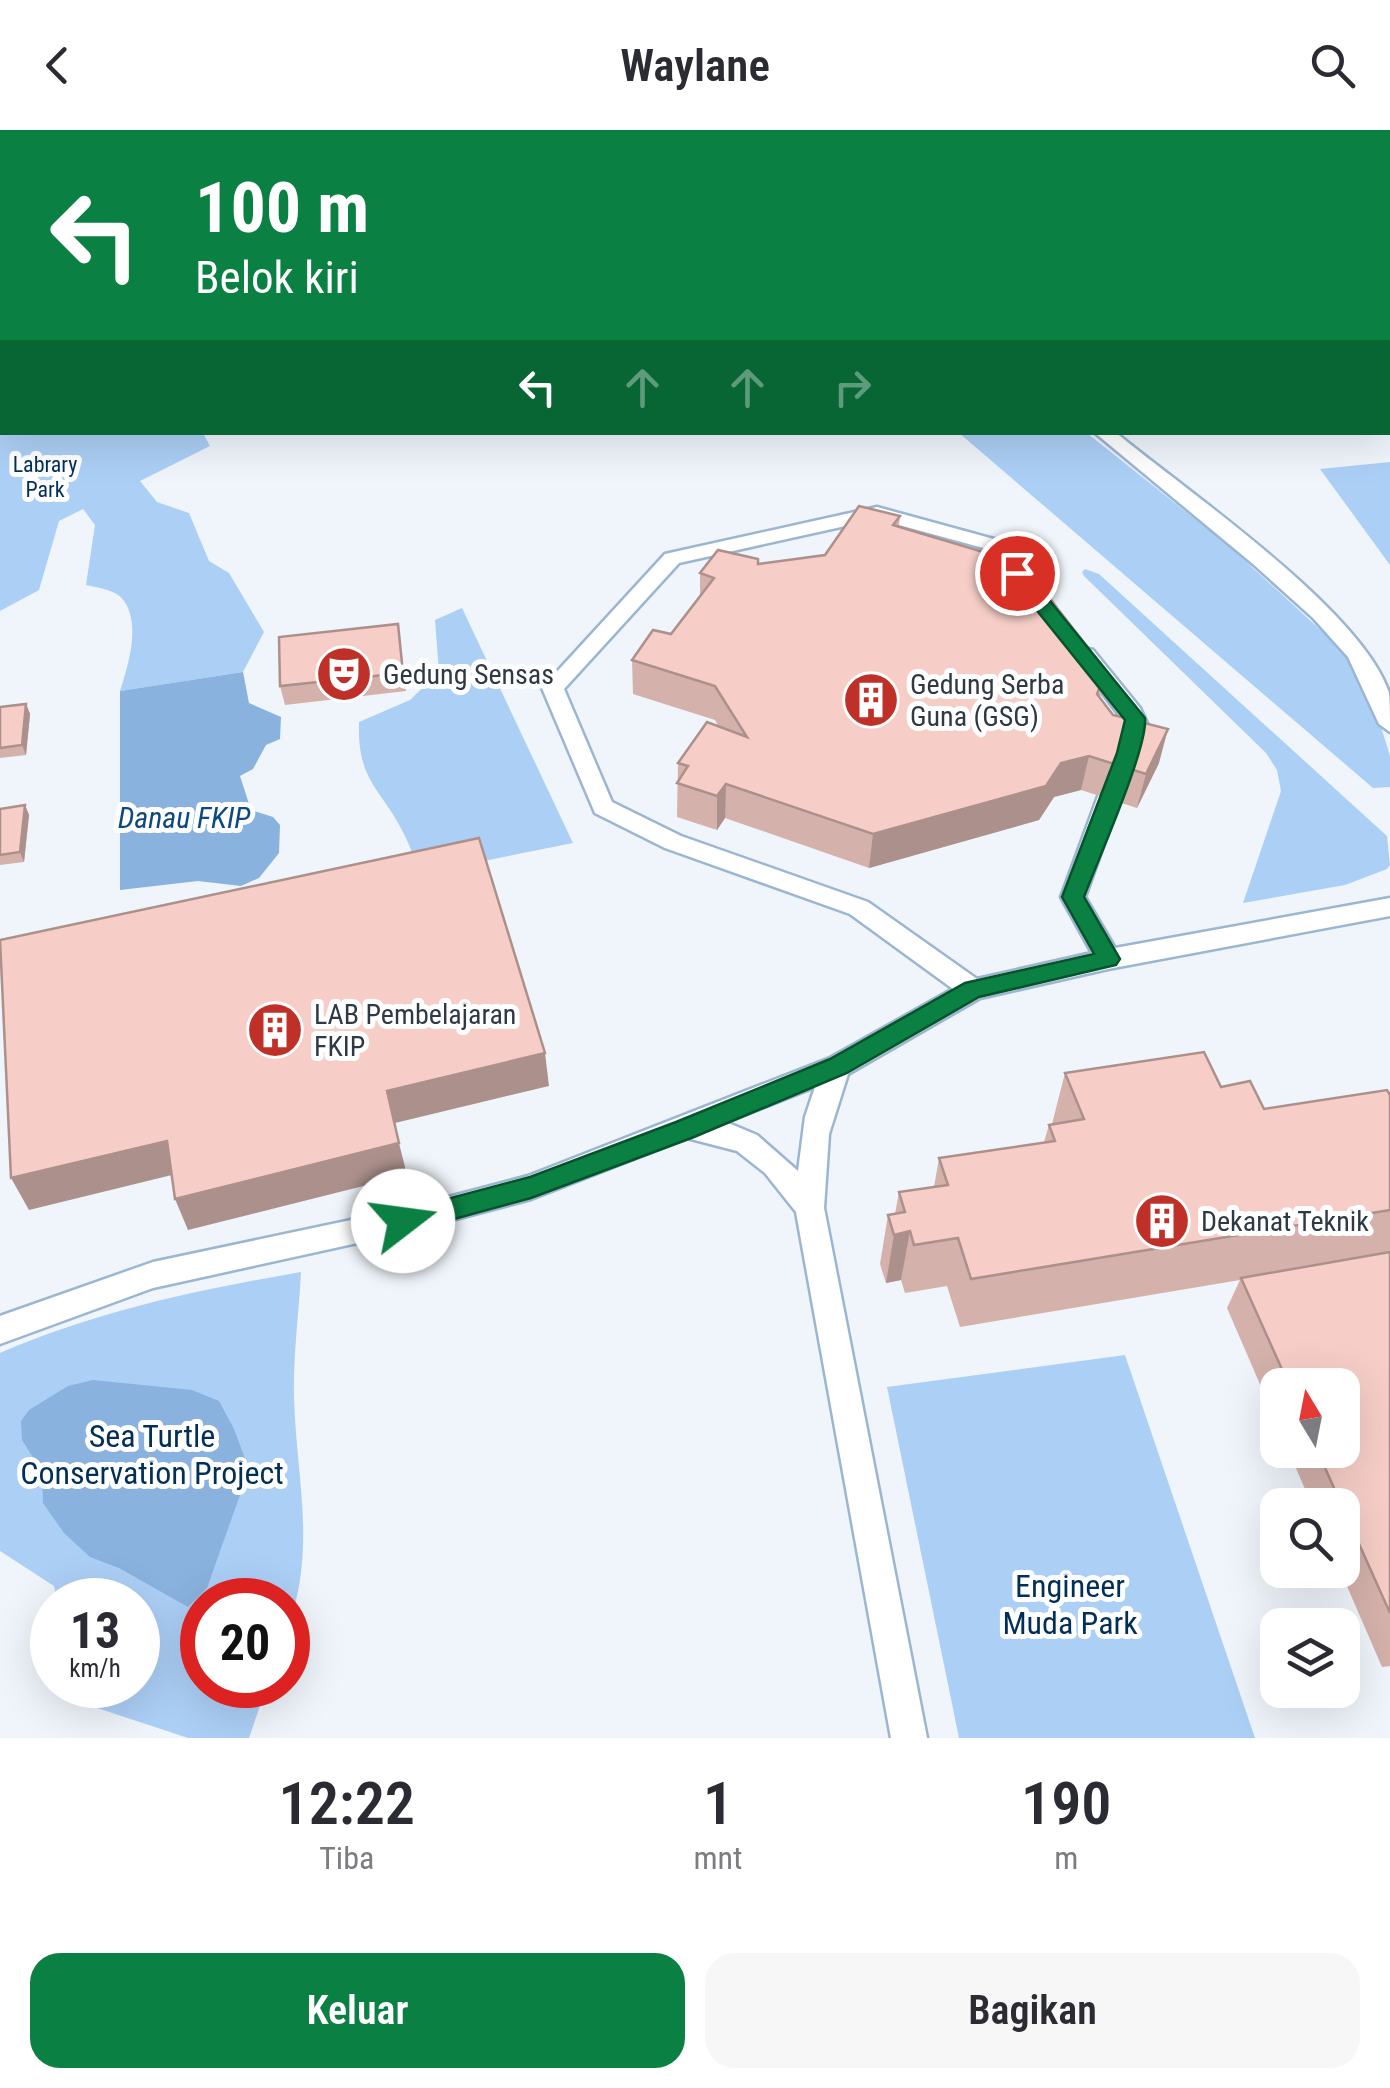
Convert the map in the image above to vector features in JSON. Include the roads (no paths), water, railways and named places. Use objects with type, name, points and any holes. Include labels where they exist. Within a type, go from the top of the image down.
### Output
[{"type":"lane","points":[[1107,435],[1262,562],[1348,644],[1366,669],[1390,724]]},
{"type":"lane","points":[[973,990],[859,908],[673,842],[604,807],[553,688],[672,558],[877,513],[994,545],[1044,606]]},
{"type":"lane","points":[[1069,636],[1136,723],[1073,897],[1108,959]]},
{"type":"lane","points":[[0,1330],[153,1276],[403,1221],[531,1188],[838,1066],[973,990],[1108,959],[1390,907]]},
{"type":"lane","points":[[838,1066],[822,1094],[810,1208],[909,1738]]},
{"type":"lane","points":[[685,1130],[715,1129],[753,1146],[778,1168],[810,1208]]},
{"type":"water","name":"Danau FKIP","points":[[243,672],[249,703],[281,717],[280,739],[266,745],[253,769],[240,776],[251,810],[273,817],[280,825],[279,853],[259,878],[241,886],[198,881],[120,890],[120,691]]},
{"type":"water","points":[[93,1380],[192,1390],[219,1401],[234,1429],[247,1464],[241,1492],[211,1578],[180,1578],[180,1602],[160,1591],[160,1578],[137,1578],[90,1557],[64,1533],[43,1503],[42,1472],[22,1440],[21,1421],[29,1410],[68,1386]]},
{"type":"place","name":"Gedung Sensas","points":[[344,674]]},
{"type":"place","name":"Gedung Serba Guna (GSG)","points":[[871,700]]},
{"type":"place","name":"LAB Pembelajaran FKIP","points":[[275,1030]]},
{"type":"place","name":"Dekanat Teknik","points":[[1162,1221]]},
{"type":"park label","name":"Labrary Park","points":[[45,476]]},
{"type":"park label","name":"Sea Turtle Conservation Project","points":[[152,1454]]},
{"type":"park label","name":"Engineer Muda Park","points":[[1070,1604]]}]
